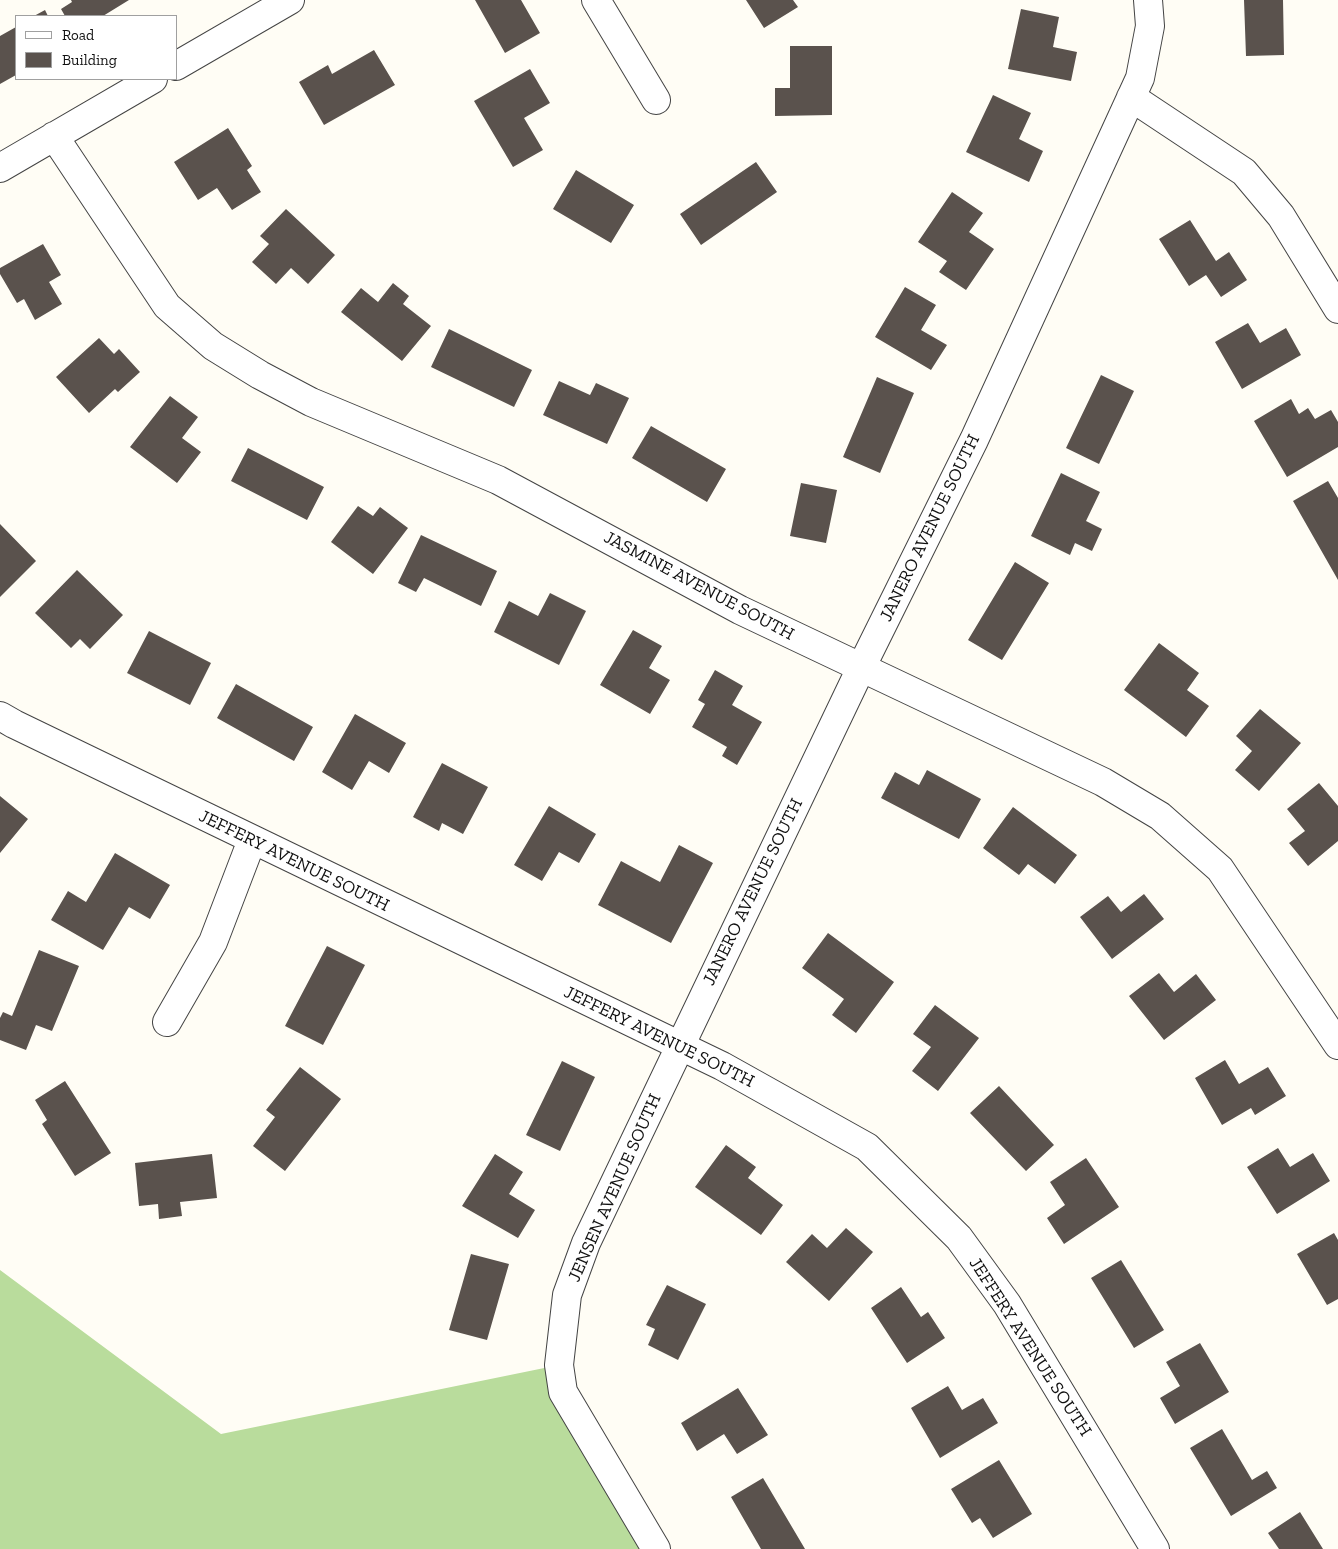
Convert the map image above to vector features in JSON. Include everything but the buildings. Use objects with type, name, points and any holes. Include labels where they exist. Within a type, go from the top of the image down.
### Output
[{"type":"street","points":[[178,65],[290,0]]},
{"type":"street","points":[[596,0],[656,100]]},
{"type":"street","name":"JANERO AVENUE SOUTH","points":[[680,1046],[861,668],[974,440],[1140,78],[1150,26],[1148,0]]},
{"type":"street","points":[[0,168],[151,80]]},
{"type":"street","points":[[1131,97],[1244,172],[1281,216],[1338,310]]},
{"type":"street","name":"JASMINE AVENUE SOUTH","points":[[54,136],[167,306],[213,346],[260,375],[311,402],[498,480],[740,610],[1103,782],[1160,816],[1220,869],[1338,1045]]},
{"type":"street","name":"JEFFERY AVENUE SOUTH","points":[[0,716],[252,840],[722,1066],[867,1147],[959,1238],[1007,1304],[1156,1549]]},
{"type":"street","points":[[167,1022],[213,942],[252,840]]},
{"type":"street","name":"JENSEN AVENUE SOUTH","points":[[656,1549],[563,1392],[559,1365],[567,1295],[586,1242],[680,1046]]},
{"type":"green space","points":[[0,1270],[221,1434],[559,1365],[656,1549],[0,1549]]}]
